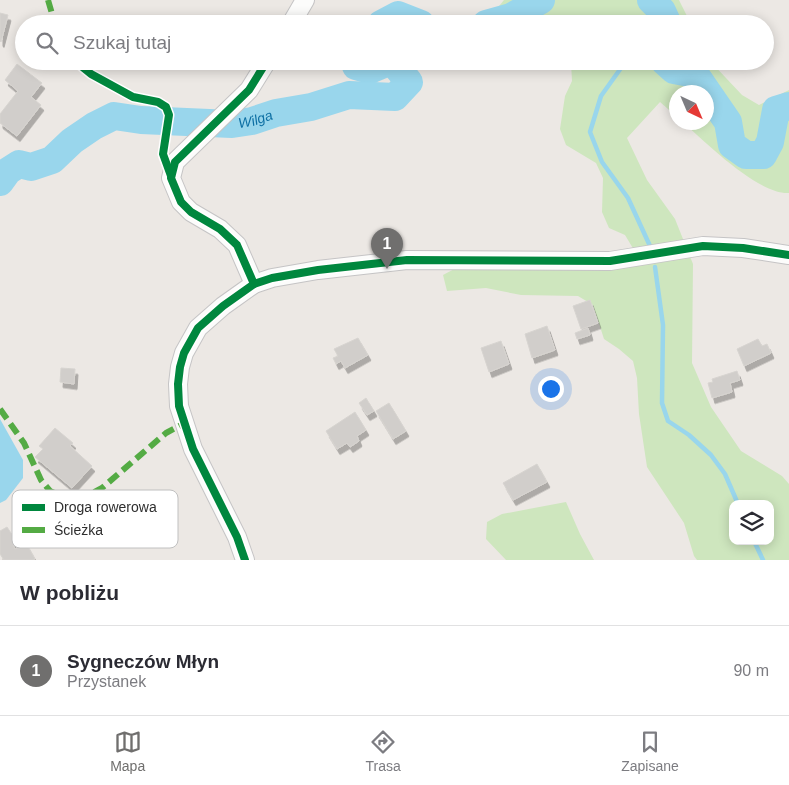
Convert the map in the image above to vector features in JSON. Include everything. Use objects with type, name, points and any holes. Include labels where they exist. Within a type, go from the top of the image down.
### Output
[{"type":"street","points":[[296,15],[305,0]]},
{"type":"street","points":[[254,284],[237,245],[220,229],[191,212],[181,202],[171,178],[175,162],[248,90],[261,70]]},
{"type":"street","points":[[245,560],[237,537],[193,449],[178,406],[178,384],[184,353],[198,328],[223,306],[254,284],[272,278],[318,270],[407,260],[610,260],[703,246],[743,248],[789,255]]},
{"type":"green space","points":[[504,0],[679,0],[686,15],[494,15]]},
{"type":"green space","points":[[571,70],[718,70],[742,95],[759,105],[789,90],[789,193],[763,186],[748,177],[692,130],[714,130],[714,85],[669,85],[669,110],[660,102],[627,138],[647,180],[675,219],[693,264],[692,363],[711,407],[741,451],[782,476],[789,484],[789,560],[697,560],[694,556],[684,523],[647,467],[639,414],[637,378],[633,361],[604,339],[593,305],[578,296],[521,295],[486,288],[447,291],[443,275],[458,267],[634,250],[625,235],[609,228],[602,212],[603,178],[596,163],[566,145],[560,129],[565,96],[572,81]]},
{"type":"green space","points":[[566,502],[594,560],[506,560],[486,539],[487,522],[502,514]]},
{"type":"water","points":[[0,419],[23,460],[23,478],[6,500],[0,503]]},
{"type":"building","points":[[0,13],[8,15],[1,42],[0,41]]},
{"type":"building","points":[[15,67],[15,70],[25,70],[42,83],[31,97],[41,105],[17,136],[0,123],[0,114],[18,91],[5,80]]},
{"type":"building","points":[[590,300],[598,323],[581,329],[573,306]]},
{"type":"building","points":[[547,326],[555,350],[532,358],[525,334]]},
{"type":"building","points":[[588,328],[590,335],[577,339],[575,333]]},
{"type":"building","points":[[358,338],[368,355],[345,368],[341,361],[336,364],[333,358],[338,356],[334,349]]},
{"type":"building","points":[[758,339],[762,346],[767,344],[771,353],[744,366],[737,349]]},
{"type":"building","points":[[501,341],[509,364],[489,372],[481,348]]},
{"type":"building","points":[[61,368],[75,369],[74,384],[60,382]]},
{"type":"building","points":[[737,371],[740,380],[730,383],[732,392],[712,398],[708,383],[713,382],[712,379]]},
{"type":"building","points":[[366,398],[374,411],[367,415],[359,403]]},
{"type":"building","points":[[389,403],[406,431],[393,439],[376,411]]},
{"type":"building","points":[[355,412],[366,430],[357,436],[359,441],[350,447],[347,443],[337,449],[326,431]]},
{"type":"building","points":[[55,428],[73,443],[70,446],[92,466],[72,488],[35,457],[43,449],[39,446]]},
{"type":"building","points":[[537,464],[547,482],[513,500],[503,483]]},
{"type":"building","points":[[7,527],[12,534],[12,548],[29,548],[35,559],[4,560],[0,554],[0,531]]},
{"type":"waterway","name":"Wilga","points":[[515,15],[541,0]]},
{"type":"waterway","name":"Wilga","points":[[651,0],[664,15]]},
{"type":"waterway","name":"Wilga","points":[[0,182],[8,171],[19,164],[31,167],[52,160],[72,141],[94,126],[114,116],[141,120],[232,124],[252,121],[276,113],[311,107],[349,95],[395,97],[409,82],[399,70]]},
{"type":"waterway","points":[[620,70],[601,96],[590,132],[602,162],[628,198],[650,246]]},
{"type":"waterway","name":"Wilga","points":[[674,70],[695,74],[728,122],[732,145],[746,155],[763,155],[770,142],[776,110],[789,106]]},
{"type":"waterway","points":[[655,267],[663,325],[662,403],[668,421],[689,435],[711,455],[725,474],[736,500]]},
{"type":"waterway","points":[[756,545],[763,560]]},
{"type":"marked path","points":[[48,0],[52,15]]},
{"type":"marked path","points":[[0,409],[24,443],[41,480],[49,490]]},
{"type":"marked path","points":[[98,490],[166,433],[183,424]]},
{"type":"cycle path","points":[[86,70],[133,97],[158,102],[166,107],[169,115],[163,154],[171,176]]},
{"type":"cycle path","points":[[254,284],[237,245],[220,229],[191,212],[181,202],[171,178],[175,162],[249,90],[261,70]]},
{"type":"cycle path","points":[[245,560],[237,537],[193,449],[179,406],[178,384],[184,353],[198,328],[223,306],[254,284],[272,278],[318,270],[407,260],[610,261],[703,246],[743,248],[789,255]]},
{"type":"place","name":"Sygneczów Młyn","points":[[387,269]]}]
